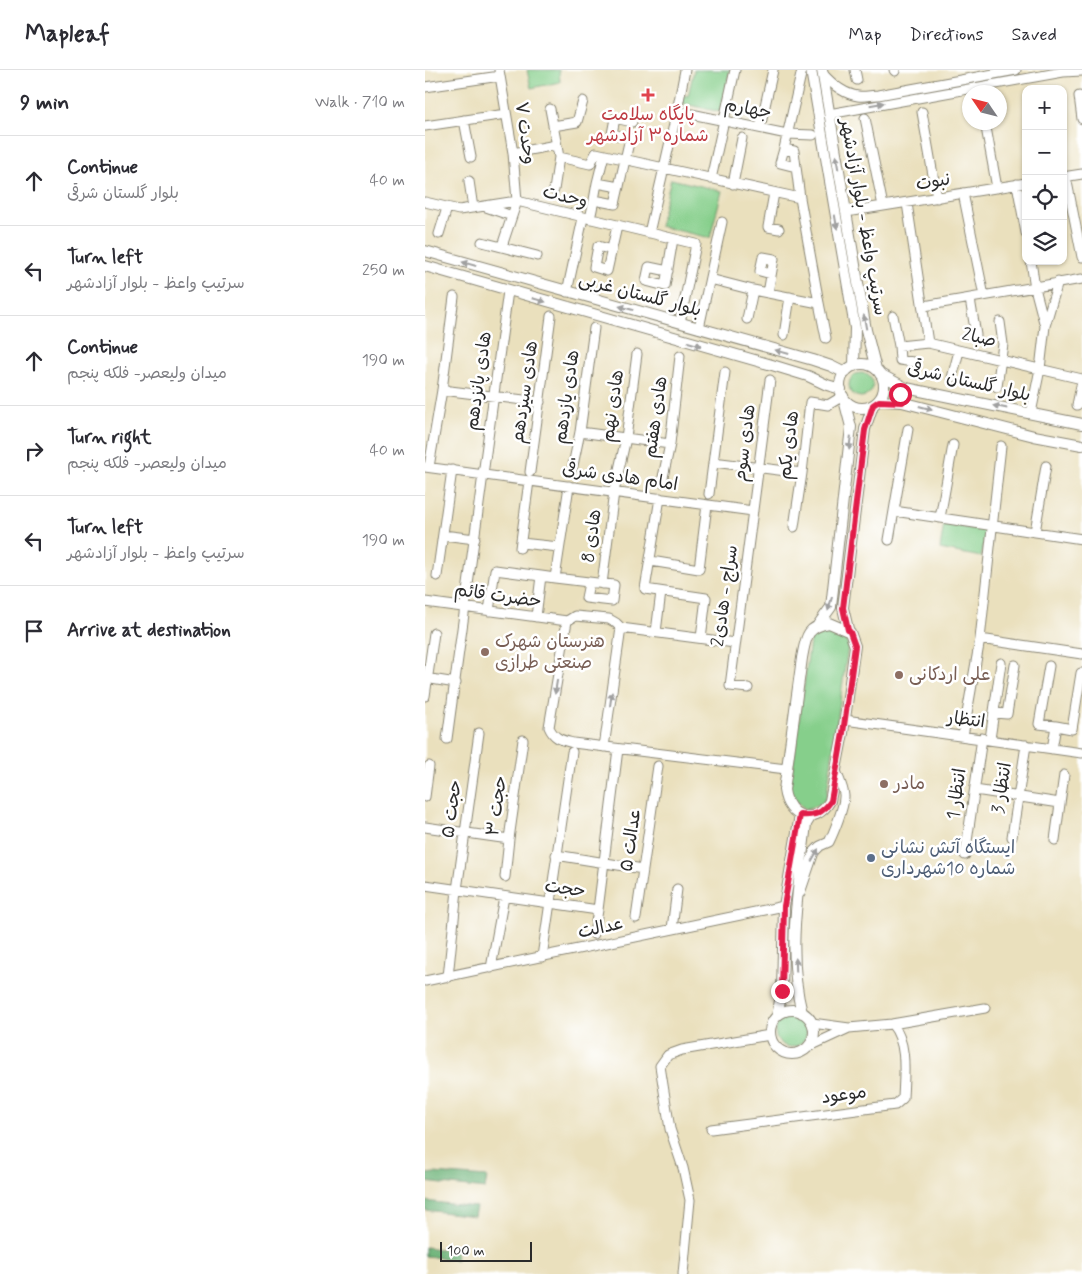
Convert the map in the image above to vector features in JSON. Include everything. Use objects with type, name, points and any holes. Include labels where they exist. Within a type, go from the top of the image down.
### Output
[{"type":"main road","name":"سرتیپ واعظ - بلوار آزادشهر","points":[[811,70],[855,328],[854,366]]},
{"type":"main road","name":"سرتیپ واعظ - بلوار آزادشهر","points":[[825,75],[866,330],[878,371]]},
{"type":"main road","name":"بلوار گلستان غربی","points":[[425,251],[813,360],[845,372]]},
{"type":"main road","name":"بلوار گلستان غربی","points":[[425,266],[808,376],[842,392]]},
{"type":"main road","points":[[855,344],[860,348],[866,348],[871,344]]},
{"type":"main road","points":[[808,376],[813,375],[817,371],[817,365],[813,360]]},
{"type":"main road","points":[[866,364],[878,371],[884,388],[865,430],[843,608],[848,630],[855,646],[831,801],[819,814],[811,816],[800,815],[792,810],[785,801],[786,768],[806,638],[831,607],[851,427],[842,392],[841,380],[845,372],[854,366],[866,364]]},
{"type":"main road","name":"بلوار گلستان شرقی","points":[[878,371],[906,388],[1082,424]]},
{"type":"main road","points":[[902,402],[900,394],[906,388]]},
{"type":"main road","points":[[842,392],[848,403],[856,407],[864,408],[876,403]]},
{"type":"main road","name":"بلوار گلستان شرقی","points":[[876,403],[902,402],[1033,436],[1082,446]]},
{"type":"main road","points":[[818,625],[829,623],[848,630]]},
{"type":"main road","points":[[777,1016],[782,991],[784,906],[800,815]]},
{"type":"main road","points":[[802,1013],[797,991],[795,939],[797,900],[806,824],[811,816]]},
{"type":"main road","points":[[782,991],[783,996],[787,999],[792,999],[797,991]]},
{"type":"main road","points":[[789,1010],[802,1013],[812,1023],[813,1035],[808,1047],[796,1054],[789,1054],[776,1048],[770,1035],[772,1021],[789,1010]]},
{"type":"street","points":[[649,233],[685,70]]},
{"type":"street","points":[[711,179],[735,70]]},
{"type":"street","points":[[760,128],[773,70]]},
{"type":"street","points":[[796,167],[780,163],[802,70]]},
{"type":"street","points":[[855,70],[857,80]]},
{"type":"street","points":[[825,75],[840,89],[859,96],[879,95],[979,73],[1016,70]]},
{"type":"street","points":[[987,85],[1063,72],[1082,71]]},
{"type":"street","points":[[425,87],[499,73]]},
{"type":"street","name":"وحدت ۷","points":[[499,73],[513,153],[517,201]]},
{"type":"street","points":[[832,113],[962,89]]},
{"type":"street","points":[[1080,97],[1082,119]]},
{"type":"street","points":[[553,126],[577,122],[583,101]]},
{"type":"street","points":[[550,109],[559,157],[554,190]]},
{"type":"street","name":"جهارم","points":[[677,111],[787,134],[813,135]]},
{"type":"street","points":[[922,112],[937,198]]},
{"type":"street","points":[[425,126],[506,114]]},
{"type":"street","points":[[594,200],[615,204],[630,138],[612,134],[615,118],[633,122]]},
{"type":"street","points":[[865,118],[883,206]]},
{"type":"street","points":[[464,120],[471,157]]},
{"type":"street","points":[[986,130],[997,188]]},
{"type":"street","points":[[733,184],[742,138]]},
{"type":"street","points":[[513,153],[556,145]]},
{"type":"street","points":[[783,149],[793,151],[826,338]]},
{"type":"street","points":[[559,157],[590,164],[596,153],[800,198]]},
{"type":"street","points":[[567,292],[586,219],[594,200],[604,155]]},
{"type":"street","points":[[1067,177],[1082,174]]},
{"type":"street","points":[[469,181],[473,208]]},
{"type":"street","points":[[597,182],[619,187]]},
{"type":"street","name":"نبوت","points":[[846,212],[1022,184]]},
{"type":"street","points":[[1067,186],[1082,257]]},
{"type":"street","points":[[775,193],[768,227],[779,229]]},
{"type":"street","points":[[963,193],[984,296]]},
{"type":"street","points":[[502,246],[517,201]]},
{"type":"street","name":"وحدت","points":[[425,202],[459,210],[517,201],[696,244],[681,318]]},
{"type":"street","points":[[907,202],[929,343]]},
{"type":"street","points":[[483,206],[512,216]]},
{"type":"street","points":[[439,234],[447,208]]},
{"type":"street","points":[[699,328],[722,222]]},
{"type":"street","points":[[612,250],[598,246],[594,267],[607,271],[612,250],[617,226]]},
{"type":"street","points":[[668,271],[649,267],[645,281],[665,286],[668,271],[673,239]]},
{"type":"street","points":[[482,242],[537,256]]},
{"type":"street","points":[[767,293],[771,274],[760,271],[763,257],[774,259]]},
{"type":"street","points":[[1032,265],[1035,288],[1045,326]]},
{"type":"street","points":[[924,306],[1082,279]]},
{"type":"street","points":[[710,280],[819,303]]},
{"type":"street","points":[[1031,413],[1040,369],[1045,326],[1058,282]]},
{"type":"street","points":[[747,319],[753,290]]},
{"type":"street","name":"هادی پانزدهم","points":[[447,739],[508,291]]},
{"type":"street","points":[[427,467],[442,390],[453,297]]},
{"type":"street","points":[[784,335],[790,297]]},
{"type":"street","points":[[970,298],[976,335]]},
{"type":"street","name":"هادی سیزدهم","points":[[551,316],[521,546],[559,547]]},
{"type":"street","points":[[893,316],[901,360],[913,362]]},
{"type":"street","points":[[997,387],[1003,344],[1000,322]]},
{"type":"street","name":"هادی یازدهم","points":[[572,470],[580,432],[593,328]]},
{"type":"street","name":"صبا2","points":[[899,346],[929,343],[1082,380]]},
{"type":"street","points":[[952,378],[959,350]]},
{"type":"street","name":"هادی نهم","points":[[614,492],[626,438],[637,354]]},
{"type":"street","name":"هادی هفتم","points":[[662,482],[670,444],[680,356]]},
{"type":"street","points":[[709,494],[725,372]]},
{"type":"street","name":"هادی سوم","points":[[753,511],[770,380]]},
{"type":"street","points":[[1077,405],[1082,380]]},
{"type":"street","points":[[442,390],[540,402]]},
{"type":"street","name":"هادی یکم","points":[[794,527],[810,402],[828,405],[842,392]]},
{"type":"street","points":[[889,540],[908,429]]},
{"type":"street","points":[[580,432],[670,444]]},
{"type":"street","points":[[940,518],[953,446]]},
{"type":"street","points":[[963,736],[980,639],[1001,446]]},
{"type":"street","points":[[713,462],[802,473]]},
{"type":"street","points":[[1035,532],[1046,466]]},
{"type":"street","name":"امام هادی شرقی","points":[[427,467],[483,474],[530,476],[569,486],[753,511]]},
{"type":"street","points":[[437,576],[452,470]]},
{"type":"street","points":[[555,578],[569,486]]},
{"type":"street","name":"هادی 8","points":[[602,584],[614,492]]},
{"type":"street","points":[[660,498],[645,589],[706,598],[701,638]]},
{"type":"street","points":[[651,561],[699,568],[707,505]]},
{"type":"street","name":"سراج - هادی2","points":[[748,688],[730,686],[753,511]]},
{"type":"street","points":[[894,511],[1082,539]]},
{"type":"street","points":[[443,535],[475,539]]},
{"type":"street","points":[[489,611],[495,570],[614,585],[612,601],[586,598],[589,583]]},
{"type":"street","points":[[536,617],[541,576]]},
{"type":"street","points":[[656,632],[661,592]]},
{"type":"street","name":"حضرت قائم","points":[[425,602],[567,621],[575,616],[609,619],[616,622],[621,628],[735,643]]},
{"type":"street","points":[[567,621],[549,727],[552,734],[558,739],[604,747],[786,768]]},
{"type":"street","points":[[604,747],[621,628]]},
{"type":"street","points":[[425,696],[426,678],[434,633]]},
{"type":"street","points":[[980,639],[1082,654]]},
{"type":"street","name":"انتظار 1","points":[[965,855],[975,790],[986,738],[994,713],[1001,663]]},
{"type":"street","points":[[994,713],[1007,714],[1015,665]]},
{"type":"street","points":[[1049,666],[1039,724],[1072,729],[1081,673]]},
{"type":"street","points":[[426,678],[455,683]]},
{"type":"street","name":"انتظار","points":[[845,720],[986,738],[1082,753]]},
{"type":"street","points":[[1052,749],[1056,726]]},
{"type":"street","name":"حجت ۵","points":[[448,977],[457,890],[479,733]]},
{"type":"street","name":"حجت ۳","points":[[505,877],[523,740]]},
{"type":"street","name":"انتظار 3","points":[[1012,837],[1026,745]]},
{"type":"street","name":"حجت","points":[[425,885],[598,910],[617,748]]},
{"type":"street","points":[[542,957],[572,752]]},
{"type":"street","points":[[425,796],[429,766]]},
{"type":"street","name":"عدالت ۵","points":[[637,918],[658,766]]},
{"type":"street","points":[[797,900],[814,852],[829,842],[845,797],[836,771]]},
{"type":"street","points":[[1055,840],[1064,775]]},
{"type":"street","points":[[975,790],[1060,803]]},
{"type":"street","points":[[425,827],[509,838]]},
{"type":"street","points":[[556,855],[603,861],[643,869]]},
{"type":"street","points":[[672,930],[677,888]]},
{"type":"street","points":[[491,968],[504,896]]},
{"type":"street","name":"عدالت","points":[[425,981],[784,906]]},
{"type":"street","points":[[594,934],[598,910]]},
{"type":"street","points":[[812,1023],[849,1028],[892,1024],[985,1008]]},
{"type":"street","name":"موعود","points":[[711,1129],[895,1105],[903,1098],[904,1058],[899,1032],[892,1024]]},
{"type":"street","points":[[808,1047],[849,1028]]},
{"type":"street","points":[[683,1274],[690,1200],[683,1168],[670,1129],[660,1066],[669,1055],[682,1050],[770,1035]]},
{"type":"green space","points":[[527,70],[559,70],[560,82],[531,88]]},
{"type":"green space","points":[[694,70],[730,70],[720,112],[681,103],[682,95],[688,96]]},
{"type":"green space","points":[[671,179],[722,191],[710,238],[659,226]]},
{"type":"green space","points":[[856,373],[866,373],[873,380],[873,390],[866,397],[856,397],[849,390],[849,380]]},
{"type":"green space","points":[[944,524],[986,531],[981,557],[940,549]]},
{"type":"green space","points":[[819,627],[843,634],[848,646],[826,799],[819,805],[805,809],[794,799],[790,788],[811,634]]},
{"type":"green space","points":[[791,1015],[797,1016],[802,1020],[806,1025],[806,1037],[802,1042],[797,1046],[791,1047],[785,1046],[780,1042],[776,1037],[775,1031],[776,1025],[780,1020],[785,1016]]},
{"type":"green space","points":[[425,1174],[487,1177],[485,1189],[425,1182]]},
{"type":"green space","points":[[425,1201],[476,1207],[474,1216],[425,1210]]},
{"type":"green space","points":[[425,1247],[456,1251],[456,1260],[425,1256]]},
{"type":"place","name":"پایگاه سلامت شماره۳ آزادشهر","points":[[648,95]]},
{"type":"place","name":"هنرستان شهرک صنعتی طرازی","points":[[485,652]]},
{"type":"place","name":"علی اردکانی","points":[[899,675]]},
{"type":"place","name":"مادر","points":[[884,784]]},
{"type":"place","name":"ایستگاه آتش نشانی شماره 10شهرداری","points":[[871,858]]},
{"type":"route","points":[[782,991],[784,906],[800,815],[811,816],[819,814],[831,801],[845,720],[855,646],[848,630],[843,608],[867,419],[873,405],[879,401],[902,402],[900,394]]}]
